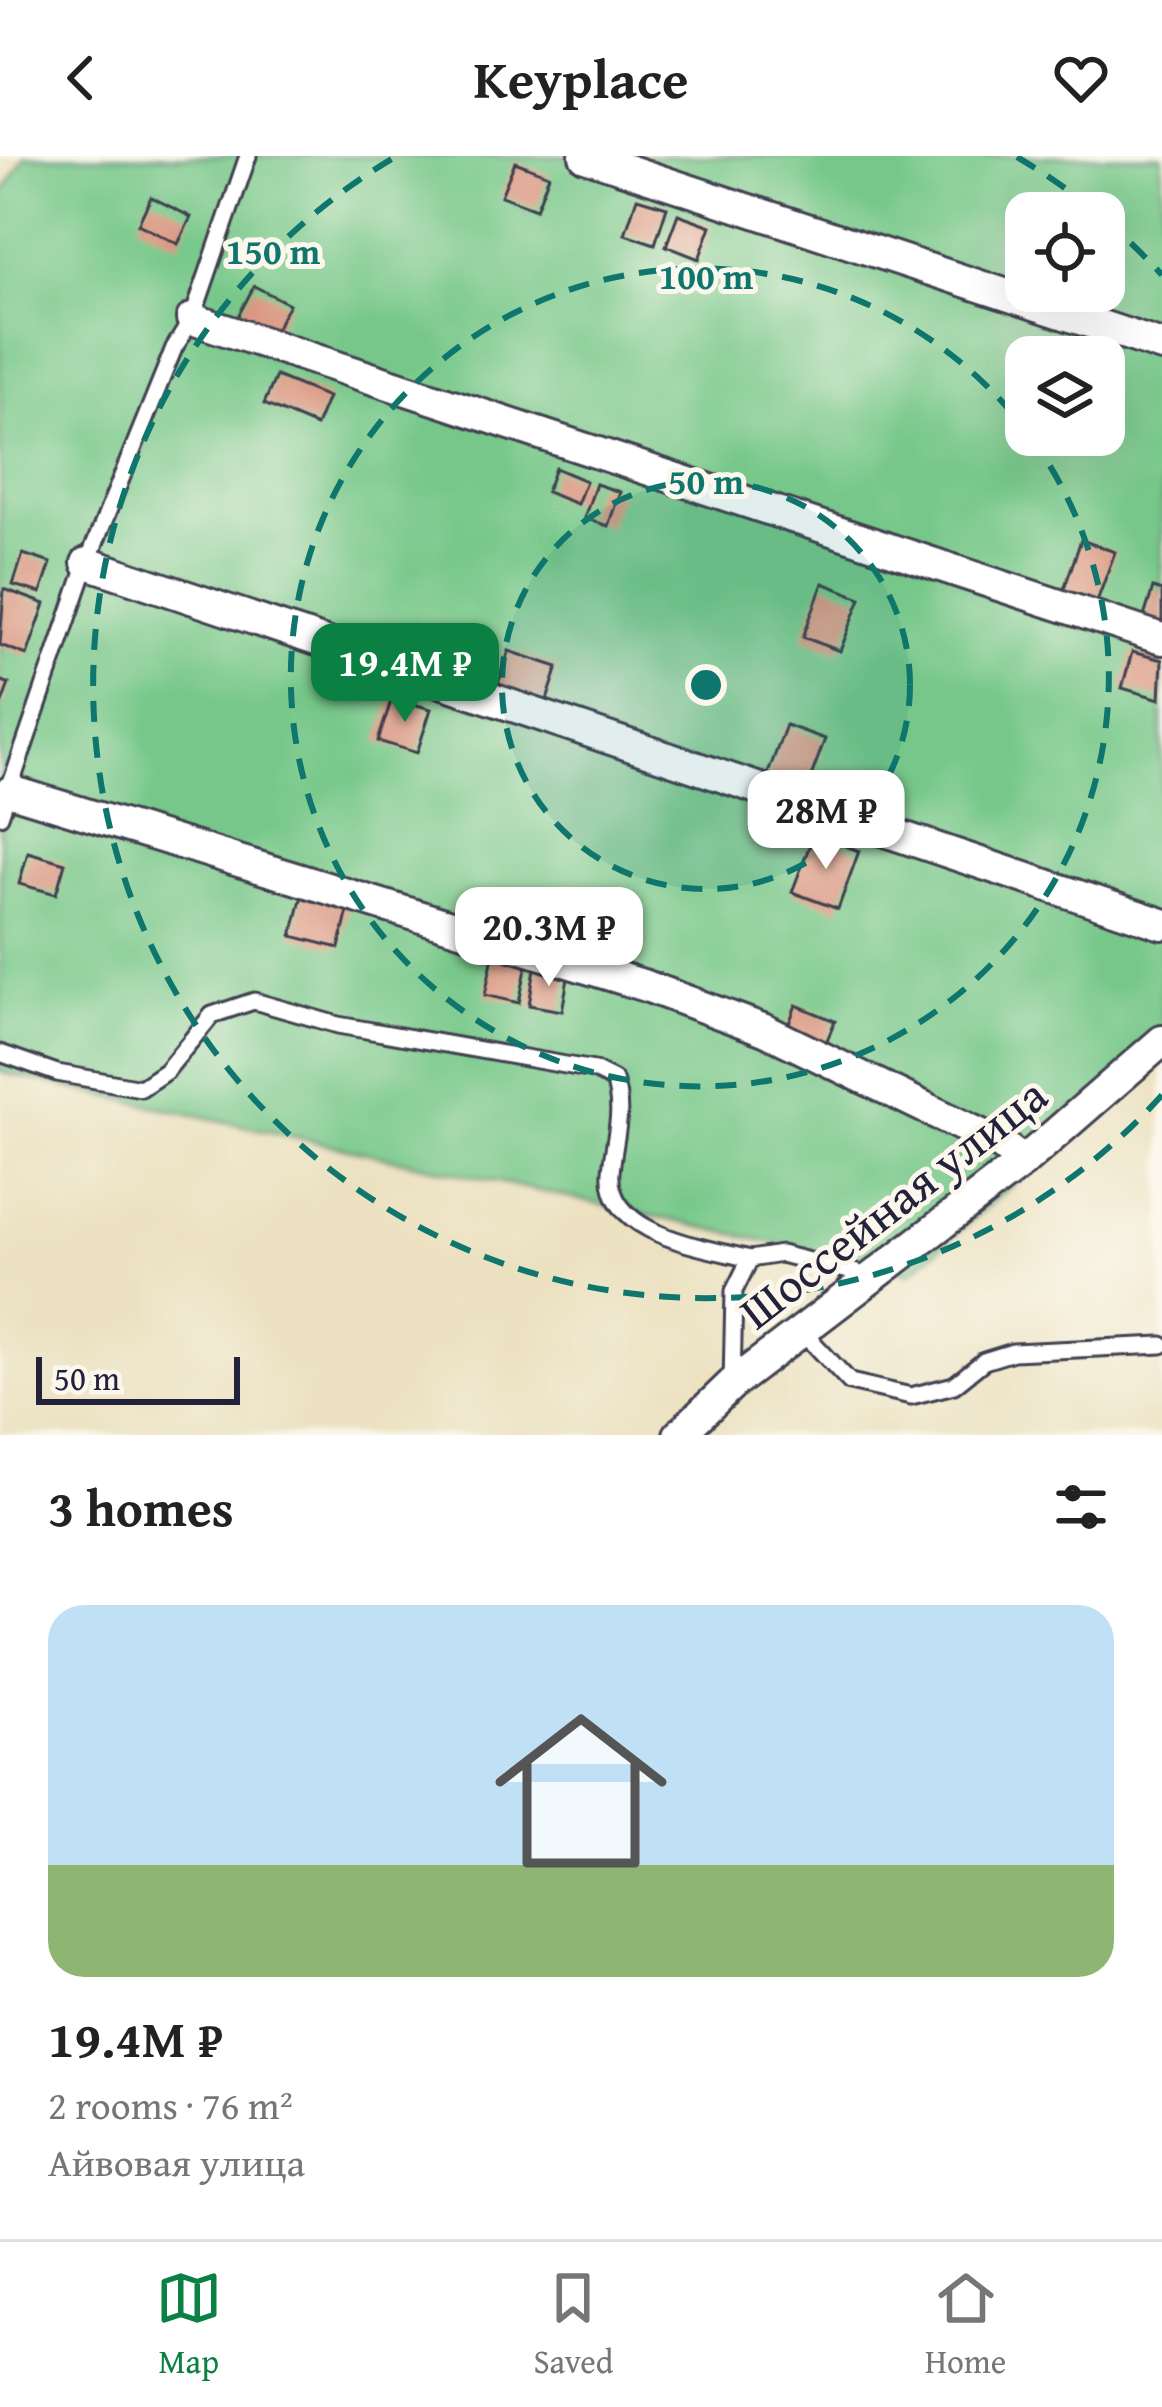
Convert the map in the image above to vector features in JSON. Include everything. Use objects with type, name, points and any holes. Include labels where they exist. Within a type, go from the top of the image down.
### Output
[{"type":"street","points":[[585,156],[1162,346]]},
{"type":"street","points":[[192,319],[1162,639]]},
{"type":"street","points":[[87,563],[1162,924]]},
{"type":"street","points":[[5,804],[444,922],[765,1030],[1002,1145],[1023,1162]]},
{"type":"street","name":"Шоссейная улица","points":[[679,1435],[732,1384],[1023,1162],[1162,1041]]},
{"type":"lane","points":[[5,804],[87,563],[174,348],[192,319],[248,156]]},
{"type":"lane","points":[[0,1053],[58,1073],[141,1088],[166,1071],[212,1015],[254,1001],[338,1025],[594,1070],[614,1080],[622,1106],[610,1178],[619,1205],[651,1232],[751,1259],[781,1254],[873,1277]]},
{"type":"lane","points":[[732,1384],[734,1291],[751,1259]]},
{"type":"lane","points":[[802,1331],[850,1382],[911,1396],[954,1385],[984,1361],[1013,1352],[1162,1345]]},
{"type":"green space","points":[[25,156],[1162,156],[1162,1056],[910,1273],[0,1072],[0,198]]},
{"type":"building","points":[[515,162],[549,175],[536,209],[501,196]]},
{"type":"building","points":[[151,197],[191,217],[178,244],[138,224]]},
{"type":"building","points":[[637,198],[667,207],[655,244],[625,234]]},
{"type":"building","points":[[678,214],[711,226],[699,259],[666,246]]},
{"type":"building","points":[[254,286],[289,304],[271,338],[236,320]]},
{"type":"building","points":[[276,376],[328,397],[316,426],[264,404]]},
{"type":"building","points":[[555,468],[586,481],[577,504],[546,492]]},
{"type":"building","points":[[596,484],[620,492],[608,526],[584,518]]},
{"type":"building","points":[[1081,540],[1115,552],[1096,604],[1063,592]]},
{"type":"building","points":[[23,554],[51,563],[41,593],[13,585]]},
{"type":"building","points":[[823,583],[861,598],[840,651],[803,637]]},
{"type":"building","points":[[1153,588],[1162,591],[1162,626],[1143,620]]},
{"type":"building","points":[[4,589],[45,604],[27,655],[0,645]]},
{"type":"building","points":[[509,651],[558,667],[546,703],[497,687]]},
{"type":"building","points":[[1132,652],[1162,660],[1160,699],[1122,688]]},
{"type":"building","points":[[0,680],[9,684],[0,708]]},
{"type":"building","points":[[392,698],[431,709],[417,753],[378,741]]},
{"type":"building","points":[[786,725],[825,739],[806,790],[767,776]]},
{"type":"building","points":[[814,834],[859,851],[838,909],[792,892]]},
{"type":"building","points":[[28,852],[65,863],[56,894],[19,884]]},
{"type":"building","points":[[302,895],[349,906],[339,948],[292,936]]},
{"type":"building","points":[[493,956],[527,964],[519,1003],[485,995]]},
{"type":"building","points":[[535,968],[569,973],[562,1011],[529,1005]]},
{"type":"building","points":[[796,1005],[835,1021],[823,1050],[785,1034]]}]
